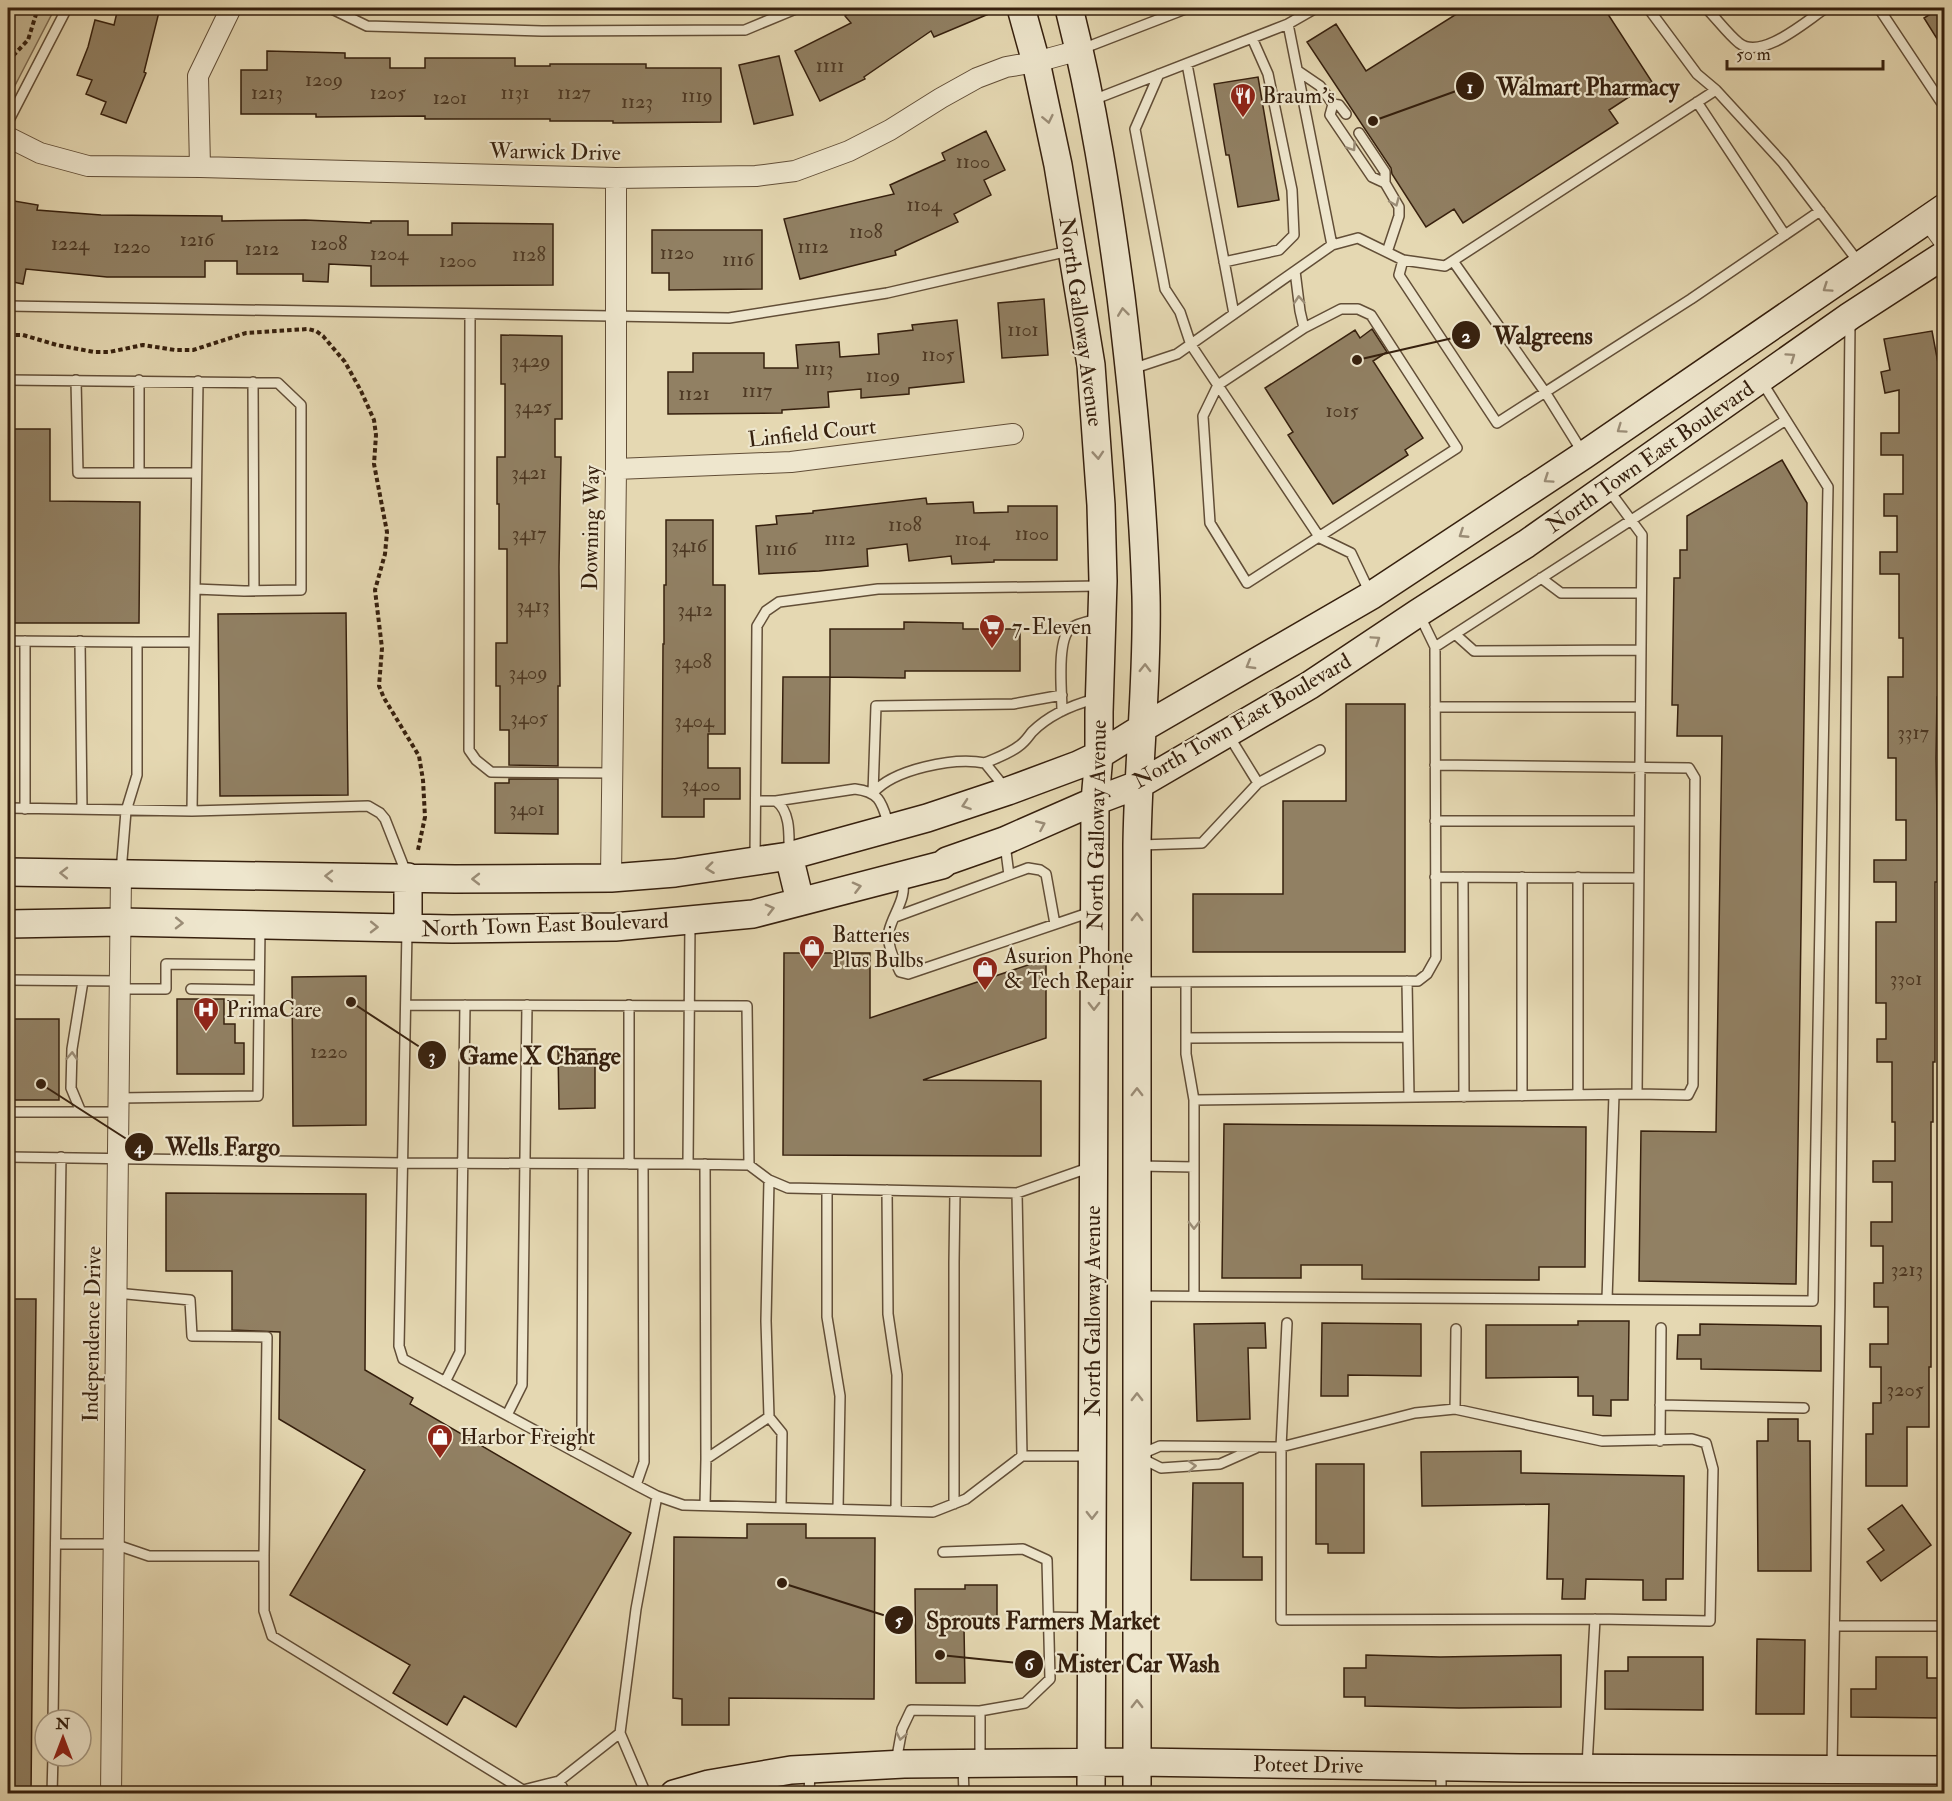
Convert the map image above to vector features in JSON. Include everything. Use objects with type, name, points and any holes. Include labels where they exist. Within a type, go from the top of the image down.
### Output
[{"type":"main road","name":"North Galloway Avenue","points":[[1021,8],[1036,62],[1058,165],[1072,250],[1092,375],[1101,505],[1103,586],[1099,755],[1095,801],[1090,1794]]},
{"type":"main road","name":"North Galloway Avenue","points":[[1069,8],[1080,50],[1107,188],[1130,370],[1140,481],[1146,597],[1144,727],[1137,845],[1137,1794]]},
{"type":"main road","name":"North Town East Boulevard","points":[[8,872],[454,879],[611,878],[675,873],[789,856],[927,818],[1075,767],[1099,755],[1372,595],[1584,455],[1936,213]]},
{"type":"main road","name":"North Town East Boulevard","points":[[8,924],[120,922],[408,928],[615,927],[753,914],[942,865],[1140,784],[1310,685],[1527,544],[1850,316],[1944,255]]},
{"type":"main road","points":[[1092,375],[1130,370]]},
{"type":"main road","points":[[1584,455],[1607,488]]},
{"type":"main road","points":[[1396,579],[1418,613]]},
{"type":"main road","points":[[789,856],[801,901]]},
{"type":"main road","points":[[408,877],[408,928]]},
{"type":"main road","points":[[1093,1166],[1137,1166]]},
{"type":"main road","points":[[1092,1456],[1137,1456]]},
{"type":"main road","name":"Poteet Drive","points":[[674,1794],[709,1784],[754,1781],[791,1770],[809,1781],[895,1765],[1137,1762],[1441,1767],[1944,1770]]},
{"type":"street","points":[[200,167],[198,76],[231,8]]},
{"type":"street","name":"Warwick Drive","points":[[8,137],[40,153],[88,166],[616,178],[756,177],[795,171],[849,151],[890,130],[977,78],[1006,67],[1036,62],[1080,50]]},
{"type":"street","name":"Downing Way","points":[[611,878],[616,469],[616,178]]},
{"type":"street","points":[[1936,213],[1944,241]]},
{"type":"street","name":"Linfield Court","points":[[616,469],[791,462],[1013,434]]},
{"type":"street","name":"Independence Drive","points":[[111,1794],[121,874]]},
{"type":"lane","points":[[8,122],[67,8]]},
{"type":"lane","points":[[330,8],[367,26],[542,31],[745,30],[798,8]]},
{"type":"lane","points":[[1080,50],[1188,8]]},
{"type":"lane","points":[[1090,101],[1288,24],[1316,8]]},
{"type":"lane","points":[[1648,8],[1697,74],[1716,90],[1783,163],[1861,265]]},
{"type":"lane","points":[[1706,8],[1740,44],[1749,47],[1770,45],[1826,8]]},
{"type":"lane","points":[[1880,10],[1941,102],[1944,103]]},
{"type":"lane","points":[[1288,24],[1332,245]]},
{"type":"lane","points":[[1224,262],[1279,250],[1294,234],[1292,190],[1268,74],[1252,38]]},
{"type":"lane","points":[[1187,64],[1234,314]]},
{"type":"lane","points":[[1298,71],[1320,87],[1332,104],[1330,115],[1372,177],[1385,183]]},
{"type":"lane","points":[[1159,74],[1135,129],[1165,289],[1180,312],[1191,345],[1320,538],[1351,553],[1372,595]]},
{"type":"lane","points":[[1130,370],[1177,354],[1332,245],[1358,238],[1403,260],[1445,266],[1716,90]]},
{"type":"lane","points":[[1697,102],[1785,235]]},
{"type":"lane","points":[[1332,104],[1339,105],[1346,114]]},
{"type":"lane","points":[[1359,133],[1385,172],[1385,183],[1399,207],[1400,216],[1387,252]]},
{"type":"lane","points":[[1403,260],[1399,275],[1497,423],[1690,299],[1820,211]]},
{"type":"lane","points":[[8,306],[729,318],[887,293],[1072,250]]},
{"type":"lane","points":[[1453,261],[1545,392],[1584,455]]},
{"type":"lane","points":[[1295,271],[1304,328]]},
{"type":"lane","points":[[1341,309],[1358,309],[1371,315],[1457,448],[1247,583],[1210,523],[1203,416],[1218,385],[1304,328],[1341,309]]},
{"type":"lane","points":[[470,314],[469,750],[476,760],[492,772],[612,774]]},
{"type":"lane","points":[[1832,1770],[1836,1626],[1850,316]]},
{"type":"lane","points":[[1137,1296],[1813,1301],[1828,487],[1760,379]]},
{"type":"lane","points":[[8,380],[278,382],[301,405],[301,590],[195,589]]},
{"type":"lane","points":[[76,380],[78,473],[196,473]]},
{"type":"lane","points":[[139,380],[139,473]]},
{"type":"lane","points":[[192,811],[198,381]]},
{"type":"lane","points":[[253,382],[254,591]]},
{"type":"lane","points":[[1435,647],[1786,420]]},
{"type":"lane","points":[[1607,488],[1642,535],[1637,1094]]},
{"type":"lane","points":[[1541,578],[1561,593],[1641,593]]},
{"type":"lane","points":[[755,862],[757,627],[766,610],[779,602],[878,589],[1103,586]]},
{"type":"lane","points":[[1137,982],[1418,981],[1427,974],[1436,958],[1435,647],[1418,613]]},
{"type":"lane","points":[[1062,711],[1062,645],[1066,633],[1072,627],[1102,617]]},
{"type":"lane","points":[[1455,634],[1474,651],[1641,650]]},
{"type":"lane","points":[[8,640],[194,642]]},
{"type":"lane","points":[[25,809],[26,641]]},
{"type":"lane","points":[[80,641],[82,809]]},
{"type":"lane","points":[[121,874],[126,811],[137,775],[137,642]]},
{"type":"lane","points":[[873,793],[876,706],[1013,704],[1062,695]]},
{"type":"lane","points":[[873,793],[890,779],[934,765],[957,761],[985,763],[1022,744],[1046,720],[1062,711],[1099,698]]},
{"type":"lane","points":[[1435,707],[1640,707]]},
{"type":"lane","points":[[1227,732],[1258,783]]},
{"type":"lane","points":[[1137,845],[1202,843],[1258,783],[1320,750]]},
{"type":"lane","points":[[985,763],[1008,790]]},
{"type":"lane","points":[[1194,1100],[1688,1095],[1693,1085],[1695,778],[1689,768],[1435,765]]},
{"type":"lane","points":[[756,801],[776,801],[855,789],[873,793],[880,802],[890,828]]},
{"type":"lane","points":[[776,801],[783,808],[786,817],[789,856]]},
{"type":"lane","points":[[8,808],[192,811],[368,806],[385,819],[408,877]]},
{"type":"lane","points":[[1435,821],[1639,821]]},
{"type":"lane","points":[[1004,841],[1010,875]]},
{"type":"lane","points":[[895,917],[1028,868],[1040,870],[1046,874],[1055,924]]},
{"type":"lane","points":[[902,875],[904,892],[888,933],[900,972],[908,974],[1095,911]]},
{"type":"lane","points":[[1435,877],[1639,878]]},
{"type":"lane","points":[[1463,877],[1464,1097]]},
{"type":"lane","points":[[1521,1096],[1522,877]]},
{"type":"lane","points":[[1578,877],[1578,1095]]},
{"type":"lane","points":[[688,1164],[690,920]]},
{"type":"lane","points":[[8,1112],[81,1112],[118,1105],[258,1096],[260,925]]},
{"type":"lane","points":[[408,928],[399,1346],[403,1359],[657,1496],[682,1505],[933,1512],[966,1499],[1022,1456],[1092,1456]]},
{"type":"lane","points":[[166,989],[166,964],[259,965]]},
{"type":"lane","points":[[8,980],[83,981],[177,989]]},
{"type":"lane","points":[[81,1112],[71,1088],[72,1049],[83,981]]},
{"type":"lane","points":[[1407,981],[1409,1097]]},
{"type":"lane","points":[[1186,982],[1186,1054],[1194,1100],[1194,1296]]},
{"type":"lane","points":[[191,989],[259,990]]},
{"type":"lane","points":[[406,1005],[747,1006],[749,1166]]},
{"type":"lane","points":[[445,1382],[460,1352],[465,1005]]},
{"type":"lane","points":[[507,1415],[522,1385],[527,1005]]},
{"type":"lane","points":[[628,1005],[629,1164]]},
{"type":"lane","points":[[1186,1038],[1408,1036]]},
{"type":"lane","points":[[1608,1299],[1614,1095]]},
{"type":"lane","points":[[8,1156],[403,1163],[705,1164],[749,1166],[768,1180],[788,1188],[956,1192],[1017,1192],[1093,1166]]},
{"type":"lane","points":[[53,1708],[61,1157]]},
{"type":"lane","points":[[573,1451],[582,1432],[583,1164]]},
{"type":"lane","points":[[636,1485],[644,1462],[643,1164]]},
{"type":"lane","points":[[705,1164],[705,1505]]},
{"type":"lane","points":[[1137,1166],[1194,1167]]},
{"type":"lane","points":[[768,1180],[766,1321],[768,1417],[782,1433],[781,1507]]},
{"type":"lane","points":[[827,1189],[828,1317],[840,1396],[838,1509]]},
{"type":"lane","points":[[887,1191],[888,1314],[897,1375],[896,1511]]},
{"type":"lane","points":[[954,1504],[956,1192]]},
{"type":"lane","points":[[1017,1192],[1022,1456]]},
{"type":"lane","points":[[116,1293],[190,1300],[192,1336],[267,1337],[264,1611],[272,1636],[523,1790],[559,1781],[620,1733]]},
{"type":"lane","points":[[1137,1456],[1160,1446],[1281,1447],[1415,1413],[1455,1409],[1602,1441],[1692,1439],[1706,1443],[1713,1469],[1710,1621],[1281,1620],[1281,1447],[1287,1323]]},
{"type":"lane","points":[[1660,1441],[1661,1328]]},
{"type":"lane","points":[[1455,1409],[1456,1329]]},
{"type":"lane","points":[[1660,1405],[1803,1408]]},
{"type":"lane","points":[[706,1459],[768,1417]]},
{"type":"lane","points":[[1137,1456],[1161,1468],[1197,1466],[1220,1464],[1258,1447]]},
{"type":"lane","points":[[646,1794],[620,1733],[636,1609],[657,1496]]},
{"type":"lane","points":[[56,1544],[114,1544],[149,1556],[264,1556]]},
{"type":"lane","points":[[895,1765],[902,1729],[911,1710],[980,1711],[1025,1703],[1050,1679],[1047,1560],[1023,1549],[942,1552]]},
{"type":"lane","points":[[1048,1617],[1091,1618]]},
{"type":"lane","points":[[1587,1768],[1594,1619]]},
{"type":"lane","points":[[1836,1626],[1944,1626]]},
{"type":"lane","points":[[964,1794],[972,1764],[980,1711]]},
{"type":"lane","points":[[1441,1767],[1441,1794]]},
{"type":"lane","points":[[52,1794],[53,1768]]},
{"type":"lane","points":[[559,1781],[566,1794]]},
{"type":"path","points":[[8,61],[28,40],[38,8]]},
{"type":"shaded area","points":[[8,8],[55,8],[8,99]]},
{"type":"building","points":[[118,8],[160,8],[144,72],[146,73],[126,123],[101,114],[106,102],[86,94],[92,80],[77,75],[95,20],[114,25]]},
{"type":"building","points":[[857,8],[1003,8],[934,37],[931,31],[864,77],[865,79],[820,101],[795,51],[851,23],[845,16]]},
{"type":"building","points":[[1466,8],[1604,8],[1652,82],[1609,110],[1618,123],[1463,223],[1454,209],[1426,227],[1392,174],[1391,168],[1307,42],[1336,24],[1366,71]]},
{"type":"building","points":[[1944,8],[1944,50],[1924,18]]},
{"type":"building","points":[[267,51],[345,53],[345,58],[390,58],[390,68],[425,68],[425,58],[515,58],[515,66],[646,64],[646,68],[721,68],[721,122],[613,123],[613,121],[550,121],[550,119],[425,119],[425,116],[316,117],[316,114],[241,114],[241,70],[267,70]]},
{"type":"building","points":[[779,56],[793,115],[754,124],[739,65]]},
{"type":"building","name":"Braum's","points":[[1258,77],[1279,200],[1238,207],[1229,155],[1226,155],[1214,84]]},
{"type":"building","points":[[986,131],[1005,170],[984,180],[991,195],[954,214],[958,222],[895,251],[896,255],[800,279],[784,219],[894,194],[890,185],[945,160],[942,153]]},
{"type":"building","points":[[8,200],[38,205],[37,210],[101,215],[222,216],[222,221],[305,220],[371,223],[371,221],[408,221],[408,235],[452,235],[452,223],[553,224],[553,285],[371,286],[371,266],[329,264],[328,282],[303,281],[303,274],[237,274],[237,261],[205,261],[205,277],[107,277],[26,269],[23,284],[8,281]]},
{"type":"building","points":[[652,230],[762,230],[762,289],[669,290],[669,273],[652,273]]},
{"type":"building","points":[[1044,299],[1048,355],[1002,358],[998,303]]},
{"type":"building","points":[[957,320],[964,382],[909,388],[909,394],[861,398],[861,389],[828,392],[829,407],[782,410],[782,413],[668,414],[668,372],[693,372],[693,353],[764,353],[764,368],[798,368],[796,345],[839,342],[840,357],[879,354],[878,334],[913,330],[912,325]]},
{"type":"building","points":[[1372,329],[1387,352],[1373,361],[1423,438],[1405,450],[1408,455],[1333,504],[1288,435],[1293,432],[1265,388],[1355,330],[1360,338]]},
{"type":"building","points":[[1932,331],[1941,379],[1942,516],[1940,697],[1937,697],[1936,758],[1938,882],[1935,882],[1935,1062],[1933,1062],[1933,1122],[1931,1122],[1929,1427],[1907,1427],[1907,1486],[1866,1486],[1866,1434],[1873,1434],[1873,1403],[1881,1403],[1881,1367],[1870,1367],[1870,1344],[1888,1344],[1888,1307],[1874,1307],[1874,1283],[1883,1283],[1883,1246],[1871,1246],[1871,1222],[1892,1222],[1892,1182],[1873,1182],[1873,1161],[1895,1161],[1895,1122],[1892,1122],[1892,1062],[1877,1062],[1877,1039],[1886,1039],[1886,1003],[1876,1003],[1876,922],[1896,922],[1896,882],[1874,882],[1874,860],[1906,860],[1906,820],[1896,820],[1896,758],[1888,758],[1888,677],[1903,677],[1903,638],[1899,638],[1899,574],[1880,574],[1880,552],[1897,552],[1897,516],[1884,516],[1884,494],[1903,494],[1903,455],[1881,455],[1881,433],[1899,433],[1899,390],[1885,393],[1881,372],[1890,370],[1884,339]]},
{"type":"building","points":[[501,335],[562,336],[562,419],[555,419],[555,457],[561,457],[558,766],[509,765],[509,730],[500,730],[500,686],[496,686],[496,643],[507,643],[507,549],[499,549],[499,504],[497,504],[497,457],[505,457],[505,384],[501,384]]},
{"type":"building","points":[[8,429],[50,429],[50,501],[140,502],[139,623],[8,623]]},
{"type":"building","points":[[1782,460],[1807,503],[1796,1284],[1639,1281],[1641,1131],[1716,1132],[1722,736],[1677,736],[1678,705],[1672,705],[1674,578],[1680,578],[1680,550],[1687,550],[1687,516]]},
{"type":"building","points":[[926,498],[927,504],[973,502],[974,513],[1008,512],[1008,506],[1057,506],[1057,560],[994,560],[994,562],[952,564],[951,556],[909,561],[907,544],[867,549],[868,566],[759,574],[756,526],[777,524],[776,516]]},
{"type":"building","points":[[666,520],[713,520],[713,585],[725,585],[725,734],[708,734],[708,768],[740,768],[740,799],[704,799],[704,817],[662,817]]},
{"type":"building","points":[[346,613],[348,795],[220,796],[218,614]]},
{"type":"building","points":[[904,622],[963,623],[963,629],[1020,629],[1020,671],[905,671],[905,678],[830,677],[830,629],[904,629]]},
{"type":"building","points":[[783,677],[830,677],[829,763],[782,763]]},
{"type":"building","points":[[1346,704],[1405,704],[1405,952],[1193,952],[1193,894],[1283,894],[1283,801],[1346,801]]},
{"type":"building","points":[[509,779],[558,779],[558,834],[495,833],[495,783],[509,783]]},
{"type":"building","points":[[784,953],[870,953],[870,1018],[1046,959],[1046,1038],[923,1080],[1041,1081],[1041,1156],[783,1155]]},
{"type":"building","points":[[366,976],[366,1125],[293,1126],[292,977]]},
{"type":"building","name":"PrimaCare","points":[[177,999],[224,999],[224,1024],[235,1024],[235,1043],[244,1043],[244,1074],[177,1074]]},
{"type":"building","points":[[8,1019],[59,1019],[59,1100],[8,1100]]},
{"type":"building","points":[[558,1049],[595,1049],[595,1108],[559,1109]]},
{"type":"building","points":[[1224,1124],[1586,1127],[1585,1267],[1539,1267],[1539,1280],[1362,1279],[1362,1265],[1301,1265],[1301,1278],[1222,1278]]},
{"type":"building","points":[[166,1193],[366,1194],[365,1370],[413,1398],[410,1404],[631,1533],[516,1727],[464,1696],[447,1725],[393,1693],[410,1665],[290,1595],[365,1470],[279,1419],[280,1332],[232,1330],[232,1271],[166,1271]]},
{"type":"building","points":[[8,1299],[36,1299],[31,1794],[8,1794]]},
{"type":"building","points":[[1578,1321],[1629,1321],[1628,1400],[1611,1400],[1611,1416],[1593,1415],[1593,1396],[1578,1396],[1578,1377],[1486,1378],[1486,1325],[1578,1325]]},
{"type":"building","points":[[1265,1323],[1266,1348],[1248,1348],[1250,1419],[1197,1421],[1194,1324]]},
{"type":"building","points":[[1322,1323],[1421,1324],[1421,1376],[1348,1375],[1348,1396],[1321,1396]]},
{"type":"building","points":[[1700,1324],[1821,1326],[1821,1371],[1701,1369],[1701,1359],[1677,1359],[1678,1335],[1700,1335]]},
{"type":"building","points":[[1768,1419],[1798,1419],[1798,1441],[1810,1441],[1811,1571],[1758,1571],[1757,1441],[1768,1441]]},
{"type":"building","points":[[1521,1451],[1521,1473],[1684,1476],[1683,1579],[1666,1579],[1666,1600],[1643,1600],[1643,1580],[1586,1579],[1585,1599],[1562,1599],[1563,1579],[1547,1579],[1549,1504],[1422,1506],[1421,1452]]},
{"type":"building","points":[[1316,1464],[1364,1464],[1364,1553],[1328,1553],[1328,1544],[1316,1544]]},
{"type":"building","points":[[1193,1483],[1243,1483],[1243,1557],[1262,1557],[1262,1580],[1191,1580]]},
{"type":"building","points":[[1902,1505],[1931,1545],[1881,1581],[1867,1562],[1884,1550],[1868,1529]]},
{"type":"building","points":[[747,1524],[806,1524],[806,1538],[875,1538],[874,1699],[729,1698],[729,1725],[682,1725],[682,1699],[673,1698],[674,1537],[747,1538]]},
{"type":"building","points":[[965,1585],[997,1585],[997,1628],[964,1628],[965,1683],[916,1683],[915,1589],[965,1589]]},
{"type":"building","points":[[1757,1639],[1805,1640],[1804,1714],[1756,1714]]},
{"type":"building","points":[[1366,1655],[1440,1657],[1561,1655],[1561,1707],[1365,1706],[1365,1697],[1344,1697],[1344,1668],[1366,1668]]},
{"type":"building","points":[[1628,1657],[1703,1657],[1703,1710],[1605,1709],[1605,1671],[1628,1671]]},
{"type":"building","points":[[1876,1657],[1927,1657],[1927,1678],[1944,1678],[1944,1718],[1851,1717],[1851,1689],[1876,1689]]},
{"type":"place","name":"Braum's","points":[[1243,119]]},
{"type":"place","name":"Walmart Pharmacy","points":[[1373,121]]},
{"type":"place","name":"Walgreens","points":[[1357,360]]},
{"type":"place","name":"7-Eleven","points":[[992,650]]},
{"type":"place","name":"Batteries Plus Bulbs","points":[[812,971]]},
{"type":"place","name":"Asurion Phone & Tech Repair","points":[[985,992]]},
{"type":"place","name":"Game X Change","points":[[351,1002]]},
{"type":"place","name":"PrimaCare","points":[[206,1033]]},
{"type":"place","name":"Wells Fargo","points":[[41,1084]]},
{"type":"place","name":"Harbor Freight","points":[[440,1460]]},
{"type":"place","name":"Sprouts Farmers Market","points":[[782,1583]]},
{"type":"place","name":"Mister Car Wash","points":[[940,1655]]}]
